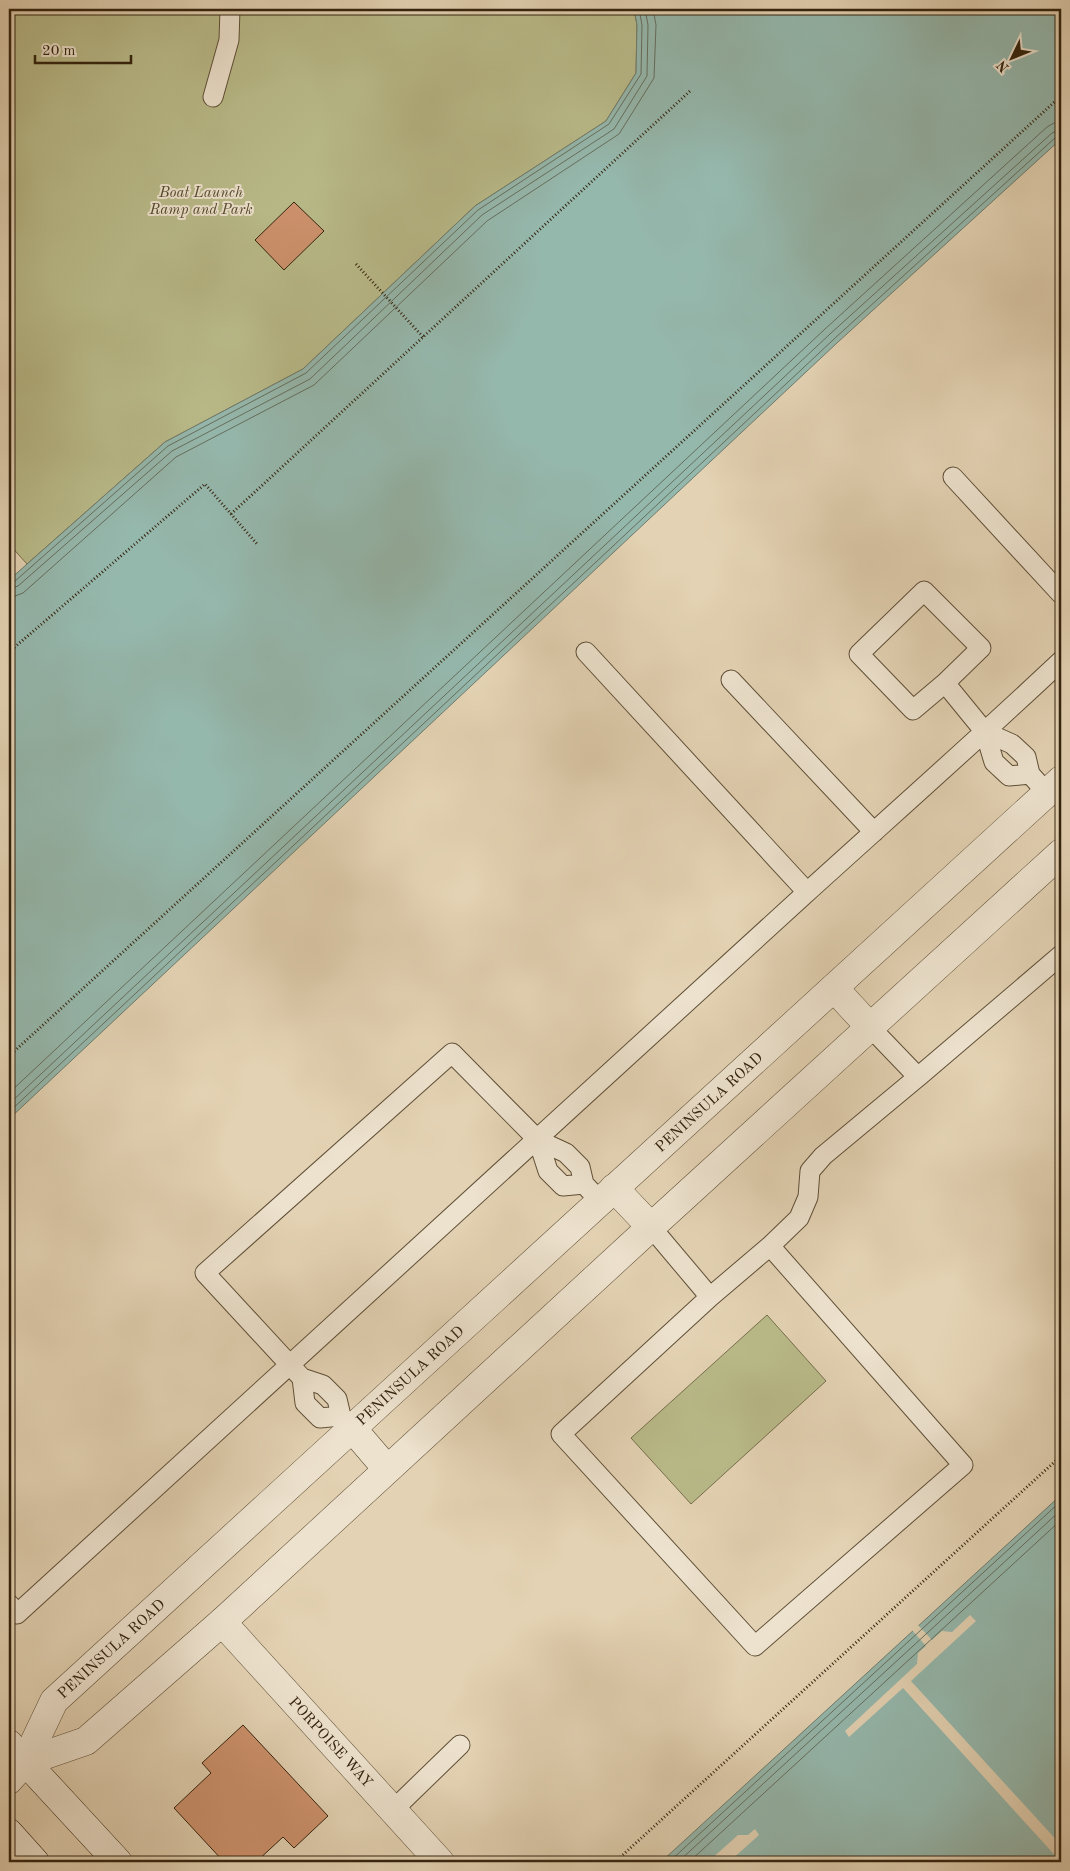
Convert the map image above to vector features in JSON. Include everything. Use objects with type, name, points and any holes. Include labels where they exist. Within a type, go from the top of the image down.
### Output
[{"type":"street","name":"PENINSULA ROAD","points":[[14,1762],[54,1701],[346,1422],[600,1191],[834,988],[1046,782]]},
{"type":"street","points":[[118,1862],[14,1762],[86,1741],[222,1622],[1061,853]]},
{"type":"street","points":[[834,988],[870,1027]]},
{"type":"street","points":[[600,1191],[651,1227]]},
{"type":"street","points":[[346,1422],[387,1469]]},
{"type":"street","name":"PORPOISE WAY","points":[[222,1622],[440,1862]]},
{"type":"street","points":[[9,1834],[35,1862]]},
{"type":"lane","points":[[213,97],[229,40],[230,9]]},
{"type":"lane","points":[[953,477],[1061,594]]},
{"type":"lane","points":[[924,591],[981,648],[945,682],[913,710],[859,654],[924,591]]},
{"type":"lane","points":[[586,652],[807,892]]},
{"type":"lane","points":[[9,1604],[17,1614],[296,1371],[538,1140],[1061,661]]},
{"type":"lane","points":[[731,680],[874,832]]},
{"type":"lane","points":[[945,682],[985,732],[994,762],[1009,776],[1046,782]]},
{"type":"lane","points":[[985,732],[1012,744],[1026,757],[1046,782]]},
{"type":"lane","points":[[770,1246],[963,1465],[755,1646],[561,1434],[710,1297],[800,1218],[808,1197],[810,1171],[823,1156],[1061,955]]},
{"type":"lane","points":[[870,1027],[918,1077]]},
{"type":"lane","points":[[346,1422],[337,1399],[323,1385],[296,1371],[205,1273],[452,1053],[538,1140],[566,1153],[600,1191]]},
{"type":"lane","points":[[538,1140],[548,1172],[563,1186],[600,1191]]},
{"type":"lane","points":[[651,1227],[710,1297]]},
{"type":"lane","points":[[296,1371],[305,1403],[320,1418],[346,1422]]},
{"type":"lane","points":[[392,1811],[460,1745]]},
{"type":"path","points":[[231,514],[690,91]]},
{"type":"path","points":[[9,1056],[1061,96]]},
{"type":"path","points":[[356,264],[423,338]]},
{"type":"path","points":[[9,652],[205,484],[257,544]]},
{"type":"path","points":[[615,1862],[1061,1456]]},
{"type":"green space","name":"Boat Launch Ramp and Park","points":[[9,9],[634,9],[637,25],[636,73],[606,121],[475,206],[303,369],[165,442],[27,564],[9,544]]},
{"type":"green space","points":[[767,1315],[826,1381],[691,1504],[631,1438]]},
{"type":"water","points":[[634,9],[1061,9],[1061,139],[838,342],[9,1119],[9,580],[165,442],[303,369],[475,206],[606,121],[636,73],[637,25]]},
{"type":"water","points":[[1061,1495],[1061,1862],[661,1862]]},
{"type":"pier","points":[[970,1615],[976,1621],[911,1681],[1061,1845],[1061,1862],[903,1688],[849,1737],[845,1731],[917,1664],[918,1653],[926,1646],[911,1629],[917,1624],[932,1640],[942,1631],[952,1632]]},
{"type":"pier","points":[[755,1829],[759,1835],[729,1862],[708,1862],[738,1835],[748,1835]]},
{"type":"building","points":[[294,202],[324,231],[284,270],[255,240]]},
{"type":"building","points":[[243,1725],[328,1816],[294,1848],[283,1837],[256,1862],[224,1862],[174,1808],[211,1773],[202,1763]]}]
